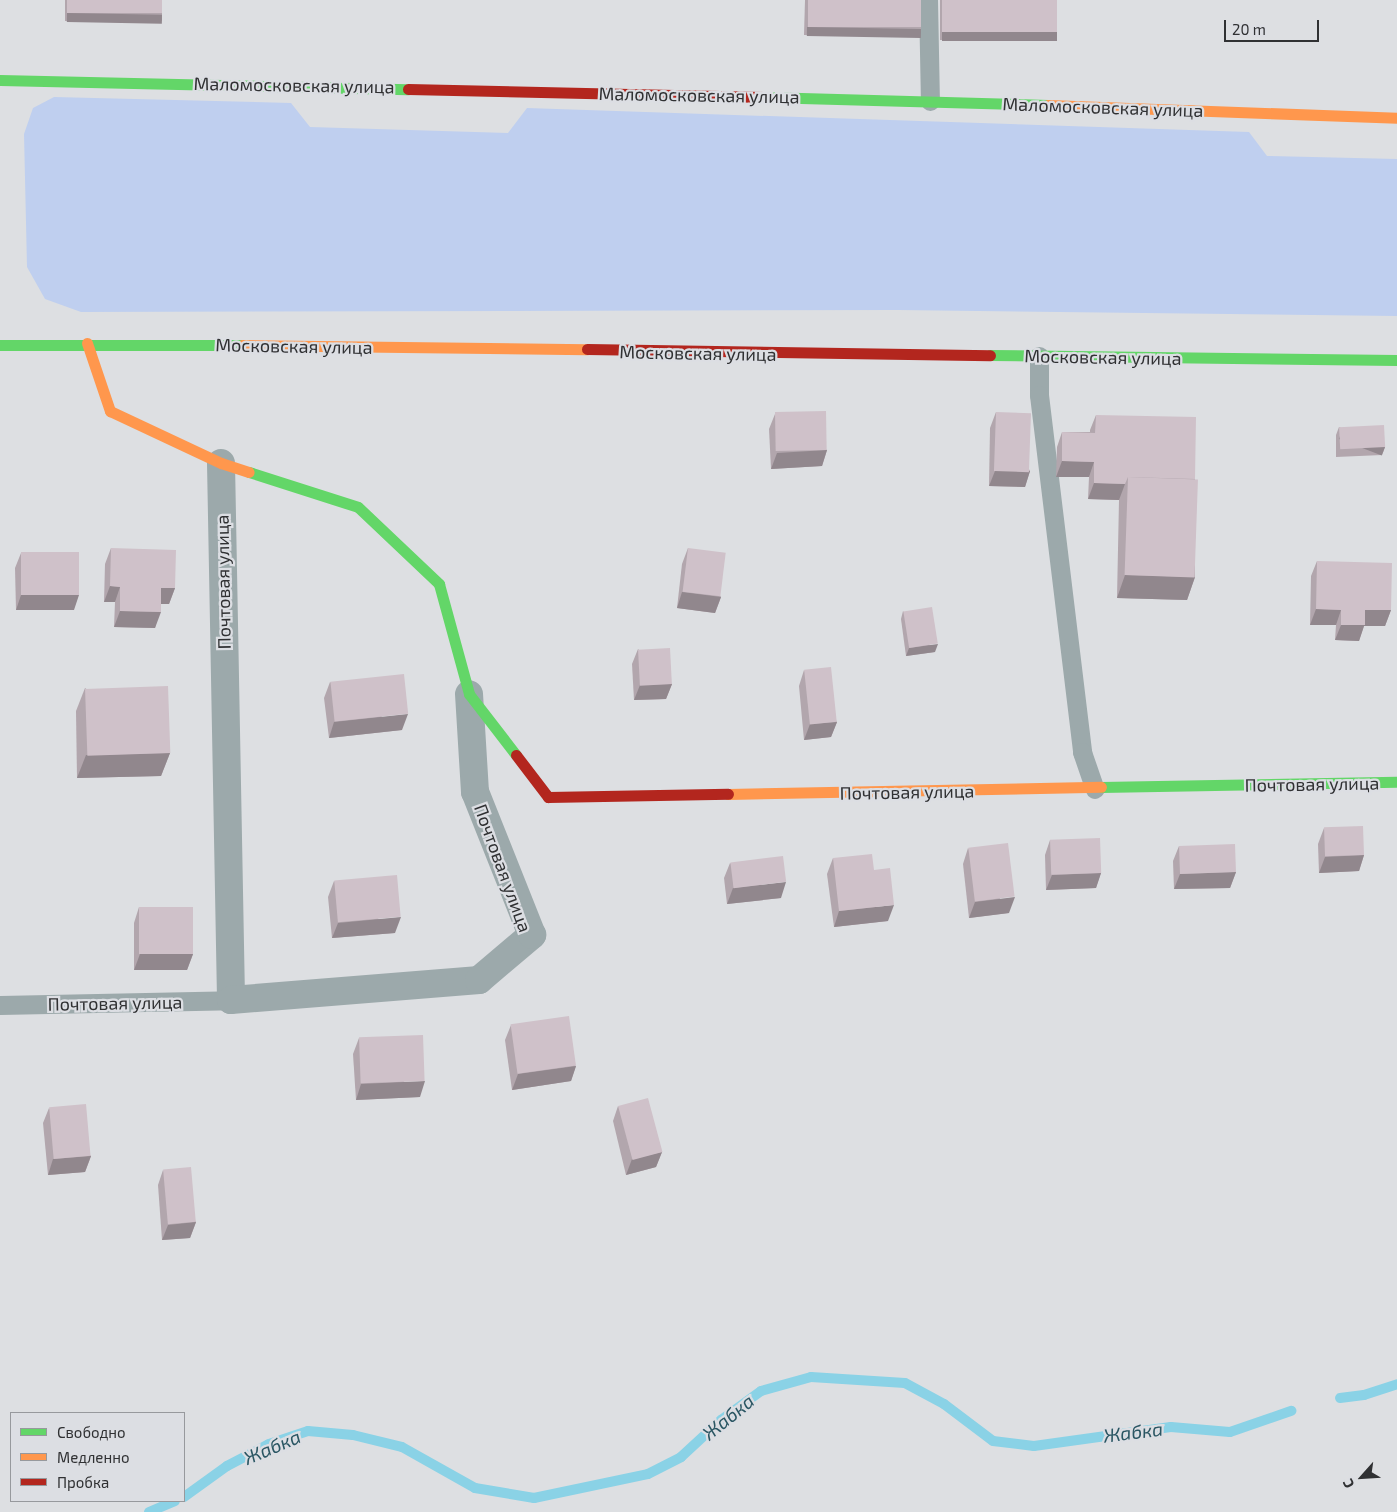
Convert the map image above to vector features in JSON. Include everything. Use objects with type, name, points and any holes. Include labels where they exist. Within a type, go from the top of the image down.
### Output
[{"type":"street","name":"Маломосковская улица","points":[[0,80],[930,100],[1397,118]]},
{"type":"street","name":"Московская улица","points":[[0,345],[88,343],[1397,360]]},
{"type":"street","name":"Почтовая улица","points":[[88,343],[110,411],[221,463],[358,507],[439,584],[469,694],[475,792],[532,936],[478,980],[231,1000],[221,463]]},
{"type":"street","name":"Почтовая улица","points":[[469,694],[548,797],[1095,789],[1397,782]]},
{"type":"lane","points":[[928,0],[930,100]]},
{"type":"lane","points":[[1039,356],[1039,395],[1082,752],[1095,789]]},
{"type":"lane","name":"Почтовая улица","points":[[0,1006],[231,1000]]},
{"type":"shaded area","points":[[54,97],[291,103],[310,127],[508,133],[527,108],[1249,132],[1267,156],[1397,159],[1397,316],[898,310],[81,312],[45,299],[27,267],[24,134],[33,108]]},
{"type":"building","points":[[67,0],[162,0],[162,13],[67,13]]},
{"type":"building","points":[[808,0],[921,0],[921,27],[808,27]]},
{"type":"building","points":[[942,0],[1057,0],[1057,32],[942,32]]},
{"type":"building","points":[[826,411],[827,450],[776,451],[775,412]]},
{"type":"building","points":[[996,412],[1031,413],[1029,472],[994,471]]},
{"type":"building","points":[[1096,415],[1196,417],[1195,479],[1128,477],[1125,484],[1094,483],[1094,462],[1062,461],[1062,432],[1095,433]]},
{"type":"building","points":[[1384,425],[1385,447],[1340,449],[1339,427]]},
{"type":"building","points":[[1128,477],[1198,479],[1195,577],[1125,575]]},
{"type":"building","points":[[111,548],[176,550],[175,588],[161,588],[161,612],[120,611],[120,587],[110,586]]},
{"type":"building","points":[[688,548],[726,553],[720,596],[683,592]]},
{"type":"building","points":[[21,552],[79,552],[79,595],[21,595]]},
{"type":"building","points":[[1317,561],[1392,563],[1391,610],[1365,610],[1365,625],[1341,625],[1341,610],[1316,609]]},
{"type":"building","points":[[932,607],[938,644],[909,648],[903,612]]},
{"type":"building","points":[[670,648],[672,684],[640,686],[638,650]]},
{"type":"building","points":[[831,667],[837,722],[810,725],[804,670]]},
{"type":"building","points":[[404,674],[408,714],[335,722],[330,682]]},
{"type":"building","points":[[168,686],[170,753],[87,756],[85,689]]},
{"type":"building","points":[[1363,826],[1364,855],[1325,856],[1324,827]]},
{"type":"building","points":[[1100,838],[1101,873],[1051,875],[1050,840]]},
{"type":"building","points":[[1008,843],[1015,897],[975,901],[968,848]]},
{"type":"building","points":[[1235,844],[1236,872],[1180,874],[1179,846]]},
{"type":"building","points":[[872,854],[874,870],[890,868],[894,905],[839,911],[833,858]]},
{"type":"building","points":[[783,856],[786,882],[734,888],[730,862]]},
{"type":"building","points":[[397,875],[401,917],[338,922],[334,880]]},
{"type":"building","points":[[139,907],[193,907],[193,954],[139,954]]},
{"type":"building","points":[[569,1016],[576,1066],[518,1074],[511,1024]]},
{"type":"building","points":[[423,1035],[425,1081],[361,1083],[359,1037]]},
{"type":"building","points":[[648,1098],[662,1152],[633,1160],[618,1106]]},
{"type":"building","points":[[86,1104],[91,1156],[54,1159],[49,1107]]},
{"type":"building","points":[[191,1167],[196,1222],[168,1224],[163,1169]]},
{"type":"waterway","name":"Жабка","points":[[185,1496],[227,1466],[269,1444],[308,1431],[353,1435],[402,1447],[475,1488],[534,1498],[648,1474],[681,1457],[721,1420],[761,1391],[811,1377],[905,1383],[944,1404],[993,1441],[1034,1446],[1171,1427],[1230,1432],[1291,1411]]},
{"type":"waterway","name":"Жабка","points":[[1340,1398],[1364,1395],[1397,1384]]},
{"type":"waterway","name":"Жабка","points":[[149,1512],[173,1502]]},
{"type":"traffic: fast","points":[[0,80],[408,89]]},
{"type":"traffic: fast","points":[[765,97],[1048,105]]},
{"type":"traffic: fast","points":[[0,345],[242,345]]},
{"type":"traffic: fast","points":[[990,355],[1397,360]]},
{"type":"traffic: fast","points":[[249,472],[358,507],[439,584],[469,694],[516,755]]},
{"type":"traffic: fast","points":[[1101,787],[1397,782]]},
{"type":"traffic: slow","points":[[1048,105],[1397,118]]},
{"type":"traffic: slow","points":[[87,343],[110,411],[221,463],[249,472]]},
{"type":"traffic: slow","points":[[242,345],[587,349]]},
{"type":"traffic: slow","points":[[728,794],[1101,787]]},
{"type":"traffic: jam","points":[[408,89],[765,97]]},
{"type":"traffic: jam","points":[[587,349],[990,355]]},
{"type":"traffic: jam","points":[[516,755],[548,797],[728,794]]}]
